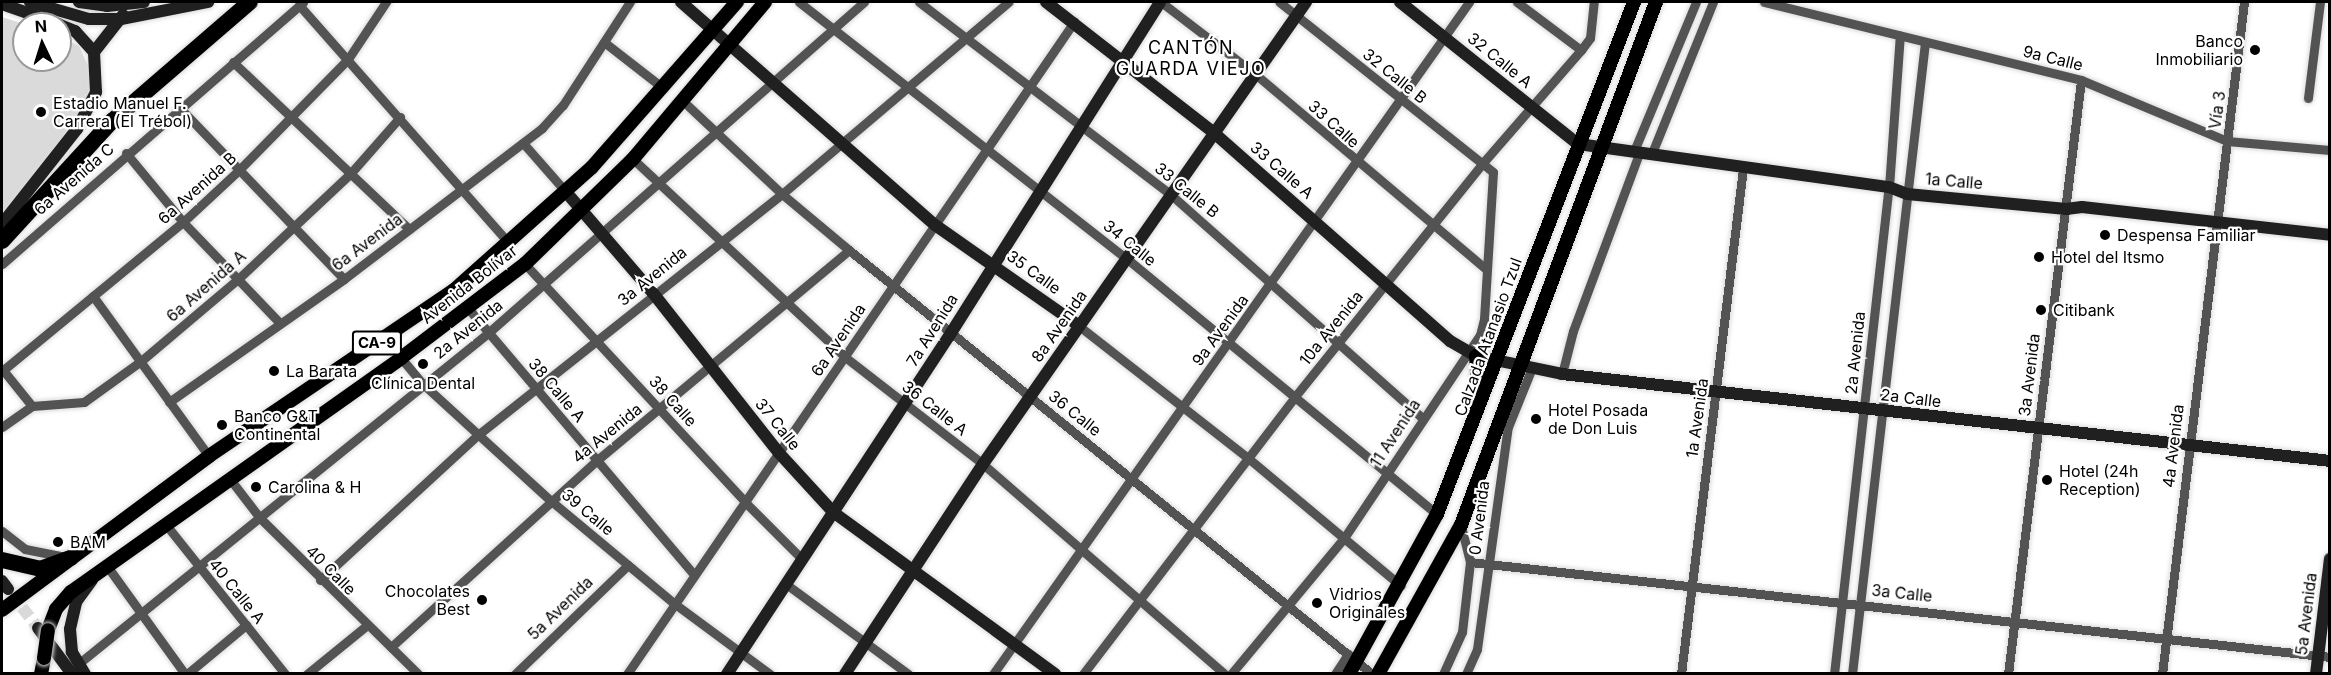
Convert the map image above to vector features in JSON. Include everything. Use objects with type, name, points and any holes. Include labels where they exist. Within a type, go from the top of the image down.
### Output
[{"type":"highway","points":[[2,241],[112,120],[250,2]]},
{"type":"highway","points":[[2,560],[40,569],[71,558]]},
{"type":"main road","name":"Avenida Bolívar","points":[[2,610],[209,456],[453,291],[510,244],[618,141],[737,2]]},
{"type":"main road","name":"Avenida Bolívar","points":[[41,674],[44,658],[40,629],[60,603],[103,569],[167,526],[401,358],[525,264],[633,159],[765,2]]},
{"type":"main road","name":"Calzada Atanasio Tzul","points":[[1349,674],[1352,657],[1401,586],[1437,514],[1634,2]]},
{"type":"main road","points":[[1378,674],[1461,525],[1524,368],[1601,147],[1656,2]]},
{"type":"main road","points":[[1472,354],[1480,407]]},
{"type":"street","points":[[30,2],[89,19],[121,19],[208,2]]},
{"type":"street","points":[[79,2],[97,6],[144,2]]},
{"type":"street","name":"6a Avenida B","points":[[2,370],[183,222],[239,170],[292,119],[348,59],[386,2]]},
{"type":"street","name":"6a Avenida","points":[[169,402],[344,279],[523,143],[563,105],[630,2]]},
{"type":"street","name":"35 Calle","points":[[681,2],[935,225],[1079,326],[1183,406],[1401,586]]},
{"type":"street","name":"34 Calle","points":[[799,2],[1126,258],[1293,399],[1437,514]]},
{"type":"street","name":"2a Avenida","points":[[79,670],[140,613],[197,566],[260,518],[488,333],[864,2]]},
{"type":"street","name":"33 Calle B","points":[[919,2],[1169,193],[1273,282],[1422,418]]},
{"type":"street","name":"3a Avenida","points":[[320,580],[478,434],[653,293],[782,194],[1008,2]]},
{"type":"street","name":"33 Calle A","points":[[1046,2],[1123,58],[1213,132],[1386,284],[1472,354],[1495,361]]},
{"type":"street","name":"7a Avenida","points":[[727,674],[801,558],[951,333],[992,263],[1040,191],[1080,124],[1161,2]]},
{"type":"street","name":"33 Calle","points":[[1161,2],[1254,73],[1356,163],[1486,269]]},
{"type":"street","name":"32 Calle B","points":[[1279,2],[1481,165],[1493,172]]},
{"type":"street","name":"8a Avenida","points":[[845,674],[983,464],[1169,193],[1306,2]]},
{"type":"street","name":"32 Calle A","points":[[1400,2],[1578,144]]},
{"type":"street","name":"9a Avenida","points":[[993,674],[1131,477],[1229,345],[1314,220],[1469,2]]},
{"type":"street","points":[[1517,2],[1581,50]]},
{"type":"street","name":"10a Avenida","points":[[1083,674],[1293,399],[1481,165],[1581,50],[1590,38],[1594,2]]},
{"type":"street","points":[[1562,374],[1573,331],[1642,152],[1696,2]]},
{"type":"street","points":[[1642,152],[1713,2]]},
{"type":"street","name":"9a Calle","points":[[1764,2],[2081,80],[2227,141],[2330,150]]},
{"type":"street","name":"Vía 3","points":[[2215,222],[2244,2]]},
{"type":"street","points":[[2308,98],[2320,2]]},
{"type":"street","points":[[94,52],[121,19],[130,3]]},
{"type":"street","points":[[301,3],[510,244]]},
{"type":"street","name":"6a Avenida C","points":[[2,264],[126,153],[301,3]]},
{"type":"street","points":[[2,4],[25,12]]},
{"type":"street","name":"6a Avenida","points":[[627,674],[935,225],[984,148],[1074,22]]},
{"type":"street","points":[[2,224],[88,113],[98,82],[94,52],[72,30]]},
{"type":"street","name":"2a Avenida","points":[[1834,674],[1889,187],[1900,35]]},
{"type":"street","points":[[604,42],[663,88]]},
{"type":"street","name":"2a Avenida","points":[[1852,674],[1925,42]]},
{"type":"street","points":[[233,62],[409,229]]},
{"type":"street","name":"3a Avenida","points":[[2007,674],[2081,80]]},
{"type":"street","name":"36 Calle","points":[[683,101],[782,194],[849,250],[1289,604],[1372,674]]},
{"type":"street","points":[[179,108],[344,279]]},
{"type":"street","name":"6a Avenida A","points":[[32,406],[78,404],[141,362],[237,280],[293,228],[350,174],[400,117]]},
{"type":"street","name":"37 Calle","points":[[523,143],[653,293],[779,453],[833,512],[1055,674]]},
{"type":"street","name":"1a Calle","points":[[1578,144],[1889,187],[1907,194],[2066,209],[2082,207],[2330,235]]},
{"type":"street","points":[[126,153],[183,222],[280,323]]},
{"type":"street","name":"36 Calle A","points":[[633,159],[845,357],[983,464],[1225,674]]},
{"type":"street","name":"1a Avenida","points":[[1681,674],[1743,168]]},
{"type":"street","name":"11 Avenida","points":[[1231,674],[1344,538],[1422,418],[1472,354],[1484,320],[1493,172]]},
{"type":"street","name":"4a Avenida","points":[[2162,674],[2215,222]]},
{"type":"street","name":"4a Avenida","points":[[391,647],[596,460],[661,410],[849,250]]},
{"type":"street","name":"38 Calle","points":[[525,264],[746,503],[801,558]]},
{"type":"street","points":[[93,296],[209,456]]},
{"type":"street","name":"38 Calle A","points":[[467,307],[694,575]]},
{"type":"street","name":"39 Calle","points":[[401,358],[424,385],[550,500],[675,604],[770,674]]},
{"type":"street","name":"2a Calle","points":[[1495,361],[1562,374],[2327,463]]},
{"type":"street","name":"0 Avenida","points":[[1466,674],[1477,649],[1508,427],[1524,368]]},
{"type":"street","points":[[2,370],[32,406],[2,427]]},
{"type":"street","name":"40 Calle","points":[[230,479],[260,518],[366,626],[418,674]]},
{"type":"street","name":"0 Avenida","points":[[1443,674],[1462,632],[1470,562],[1461,525]]},
{"type":"street","name":"40 Calle A","points":[[167,526],[285,674]]},
{"type":"street","points":[[2,531],[25,549],[71,558]]},
{"type":"street","name":"5a Avenida","points":[[2316,674],[2324,656],[2330,559]]},
{"type":"street","name":"3a Calle","points":[[1470,562],[1488,562],[2324,656]]},
{"type":"street","name":"5a Avenida","points":[[515,674],[628,565]]},
{"type":"street","points":[[79,670],[71,647],[72,615],[79,597],[103,569],[186,674],[246,625]]},
{"type":"street","points":[[786,584],[908,674]]},
{"type":"street","points":[[307,674],[366,626]]},
{"type":"street","points":[[40,629],[79,670]]},
{"type":"street","points":[[40,629],[66,674]]},
{"type":"street","points":[[1335,674],[1352,657]]},
{"type":"shaded area","name":"Estadio Manuel F. Carrera (El Trébol)","points":[[2,17],[12,20],[12,72],[72,72],[72,42],[79,46],[91,72],[91,88],[77,118],[2,216]]},
{"type":"tunnel","points":[[11,593],[38,628]]},
{"type":"place","name":"Banco Inmobiliario","points":[[2255,50]]},
{"type":"place","name":"Estadio Manuel F. Carrera (El Trébol)","points":[[41,112]]},
{"type":"place","name":"Despensa Familiar","points":[[2105,235]]},
{"type":"place","name":"Hotel del Itsmo","points":[[2039,257]]},
{"type":"place","name":"Citibank","points":[[2041,310]]},
{"type":"place","name":"Clínica Dental","points":[[423,364]]},
{"type":"place","name":"La Barata","points":[[274,371]]},
{"type":"place","name":"Hotel Posada de Don Luis","points":[[1536,419]]},
{"type":"place","name":"Banco G&T Continental","points":[[222,425]]},
{"type":"place","name":"Hotel (24h Reception)","points":[[2047,480]]},
{"type":"place","name":"Carolina & H","points":[[256,487]]},
{"type":"place","name":"BAM","points":[[58,542]]},
{"type":"place","name":"Chocolates Best","points":[[482,600]]},
{"type":"place","name":"Vidrios Originales","points":[[1317,603]]},
{"type":"district","name":"CANTÓN GUARDA VIEJO","points":[[1191,59]]}]
